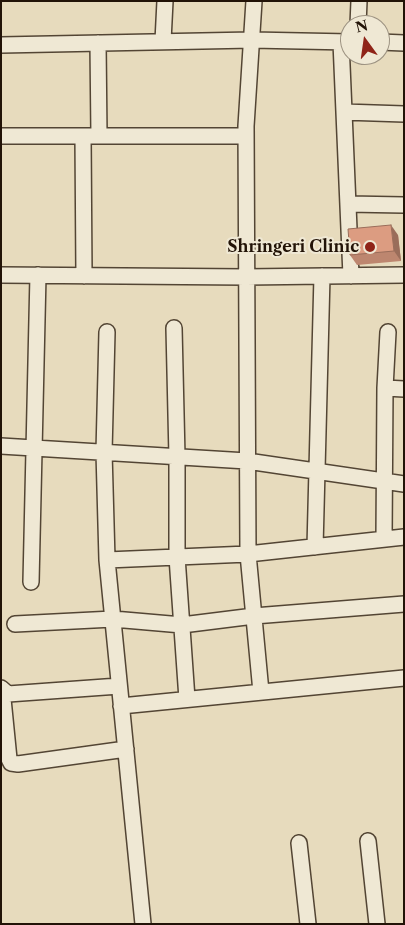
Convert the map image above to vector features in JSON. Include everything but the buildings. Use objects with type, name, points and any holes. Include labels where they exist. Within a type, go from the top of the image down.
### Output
[{"type":"street","points":[[163,41],[165,1]]},
{"type":"street","points":[[254,1],[246,136],[247,461],[248,554],[261,692]]},
{"type":"street","points":[[358,15],[359,1]]},
{"type":"street","points":[[1,45],[252,40],[340,42]]},
{"type":"street","points":[[390,42],[404,43]]},
{"type":"street","points":[[98,43],[100,136]]},
{"type":"street","points":[[345,65],[344,112],[351,276]]},
{"type":"street","points":[[344,112],[404,114]]},
{"type":"street","points":[[1,136],[246,136]]},
{"type":"street","points":[[83,136],[84,276]]},
{"type":"street","points":[[348,204],[404,205]]},
{"type":"street","points":[[1,275],[246,277],[404,275]]},
{"type":"street","points":[[31,582],[38,275]]},
{"type":"street","points":[[315,547],[322,276]]},
{"type":"street","points":[[174,328],[177,557],[187,700]]},
{"type":"street","points":[[107,332],[104,452],[107,560],[143,924]]},
{"type":"street","points":[[384,539],[385,388],[388,332]]},
{"type":"street","points":[[385,388],[404,389]]},
{"type":"street","points":[[1,446],[247,461],[404,484]]},
{"type":"street","points":[[107,560],[248,554],[404,537]]},
{"type":"street","points":[[15,624],[113,619],[182,625],[254,616],[404,604]]},
{"type":"street","points":[[121,706],[404,678]]},
{"type":"street","points":[[1,688],[8,694],[120,686]]},
{"type":"street","points":[[1,688],[9,759],[14,765],[126,749]]},
{"type":"street","points":[[368,841],[377,924]]},
{"type":"street","points":[[299,843],[308,924]]},
{"type":"place","name":"Shringeri Clinic","points":[[370,247]]}]
